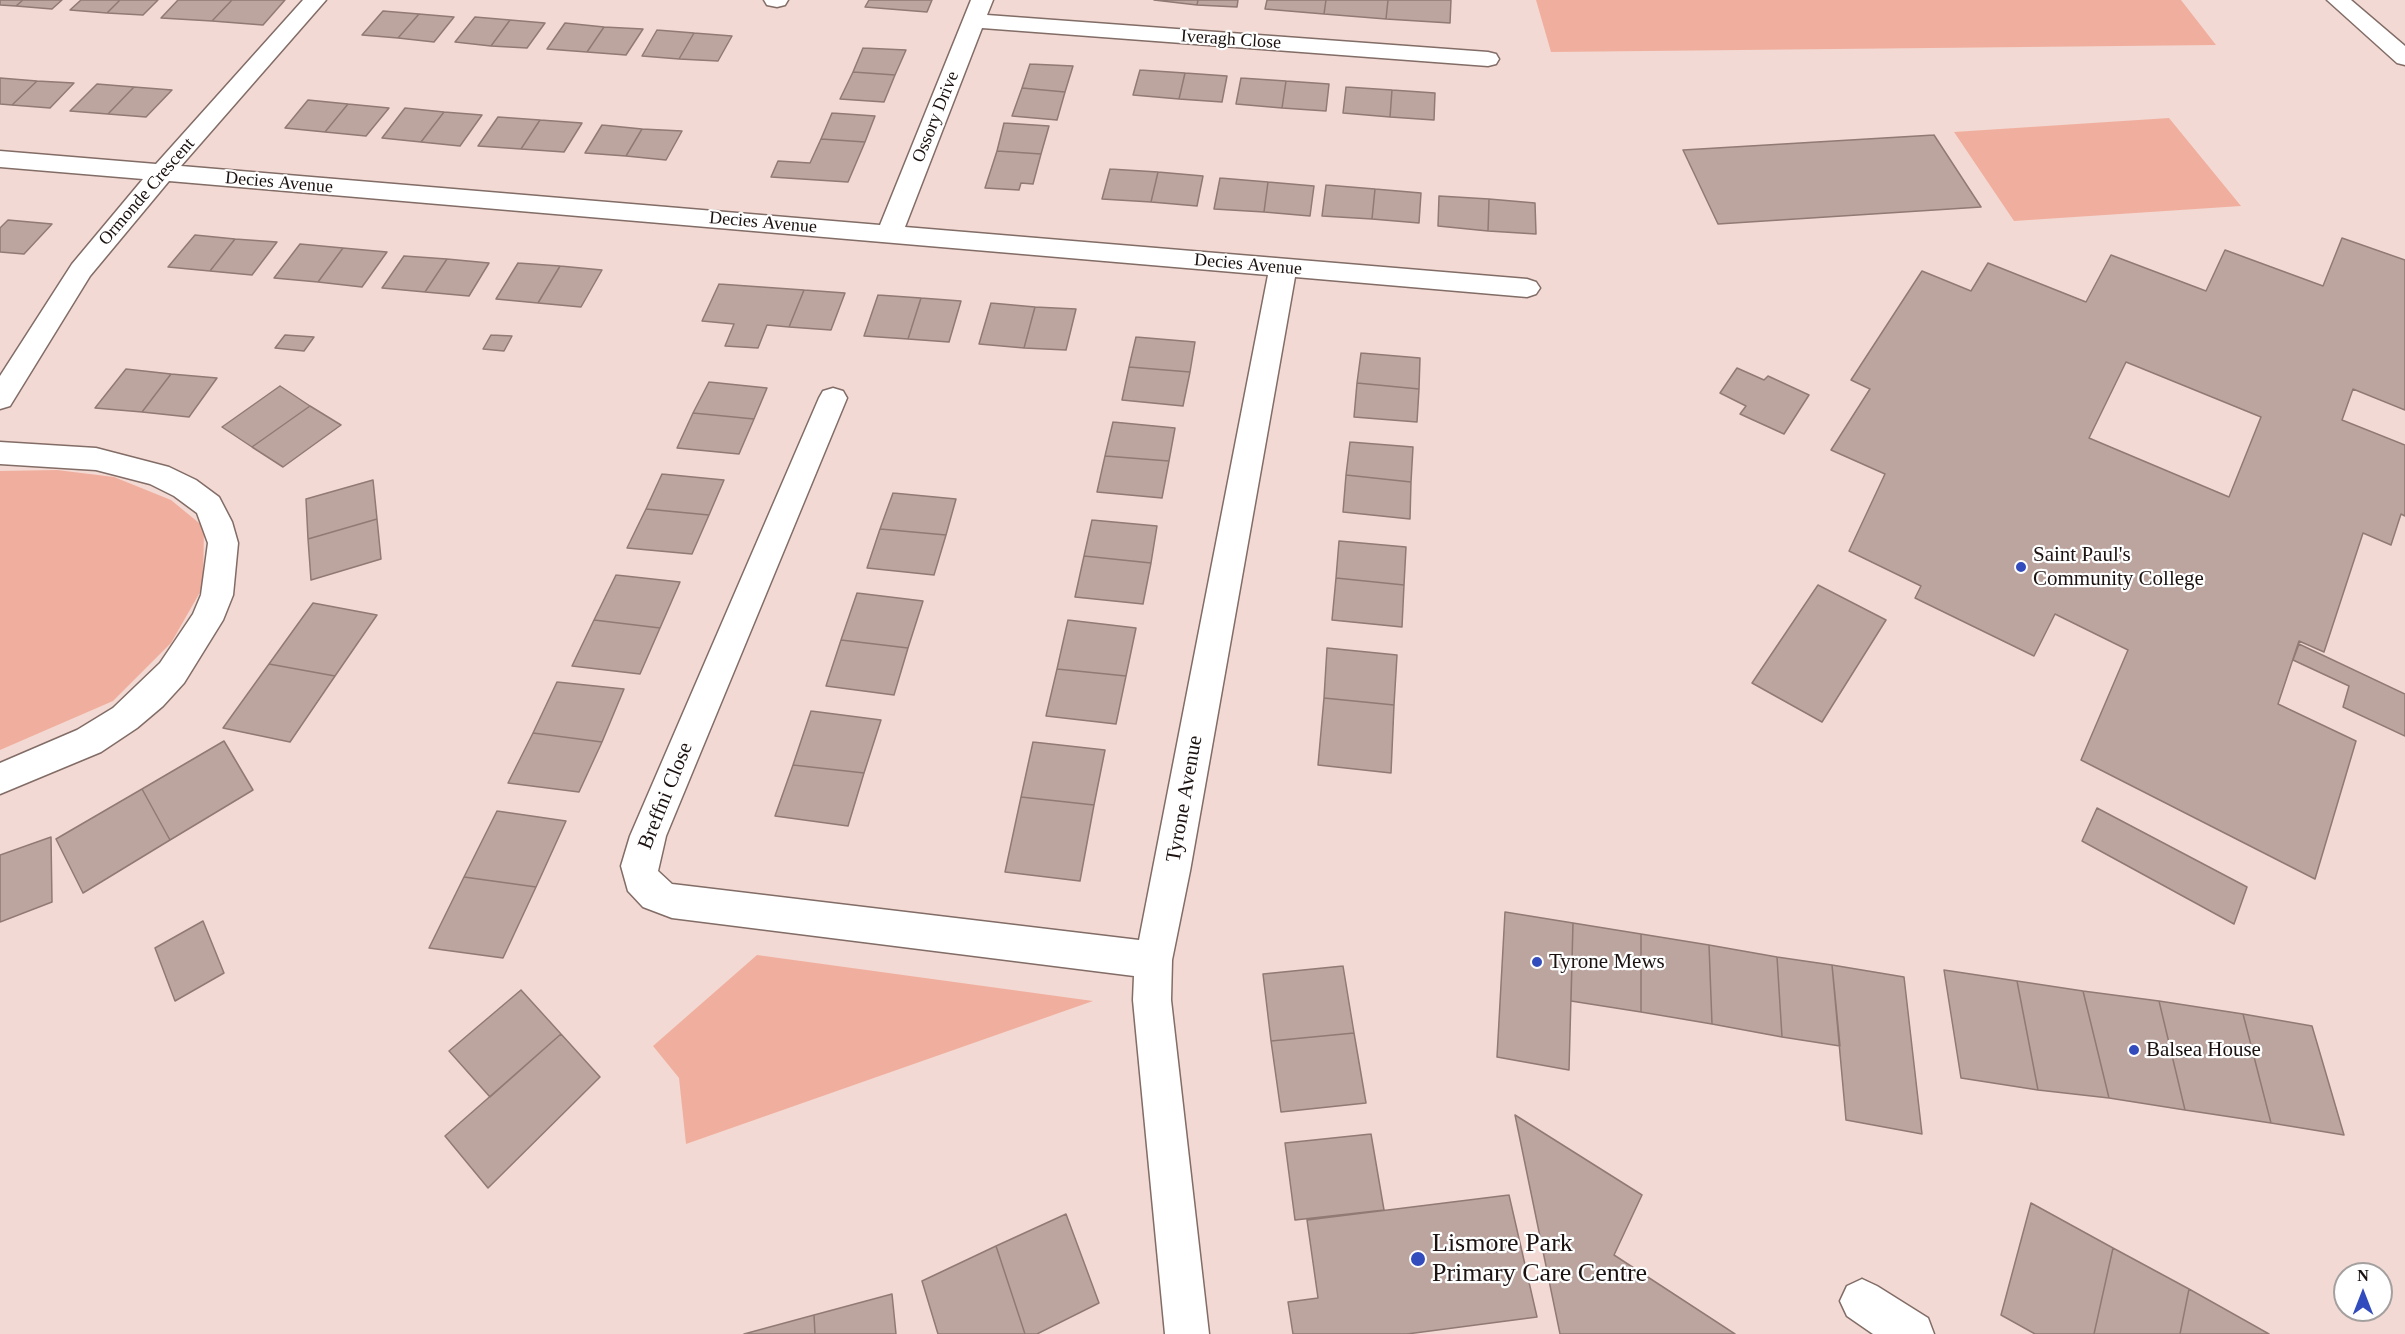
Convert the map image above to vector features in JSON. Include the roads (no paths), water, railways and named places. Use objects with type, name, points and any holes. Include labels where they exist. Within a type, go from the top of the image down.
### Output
[{"type":"street","name":"Ormonde Crescent","points":[[0,399],[65,292],[162,173],[315,0]]},
{"type":"street","points":[[2338,0],[2405,58]]},
{"type":"street","name":"Iveragh Close","points":[[978,10],[1488,59]]},
{"type":"street","name":"Ossory Drive","points":[[890,233],[978,10]]},
{"type":"street","name":"Decies Avenue","points":[[0,159],[1527,288]]},
{"type":"street","name":"Tyrone Avenue","points":[[1187,1334],[1152,1000],[1153,960],[1172,871],[1283,268]]},
{"type":"street","name":"Breffni Close","points":[[833,398],[648,836],[639,866],[641,879],[656,895],[672,902],[1153,960]]},
{"type":"street","points":[[0,453],[96,459],[158,475],[185,488],[208,505],[217,522],[223,543],[217,596],[207,620],[172,673],[151,696],[124,718],[89,741],[0,779]]},
{"type":"street","points":[[1862,1301],[1912,1334]]},
{"type":"place","name":"Saint Paul's Community College","points":[[2021,567]]},
{"type":"place","name":"Tyrone Mews","points":[[1537,962]]},
{"type":"place","name":"Balsea House","points":[[2134,1050]]},
{"type":"place","name":"Lismore Park Primary Care Centre","points":[[1418,1259]]}]
